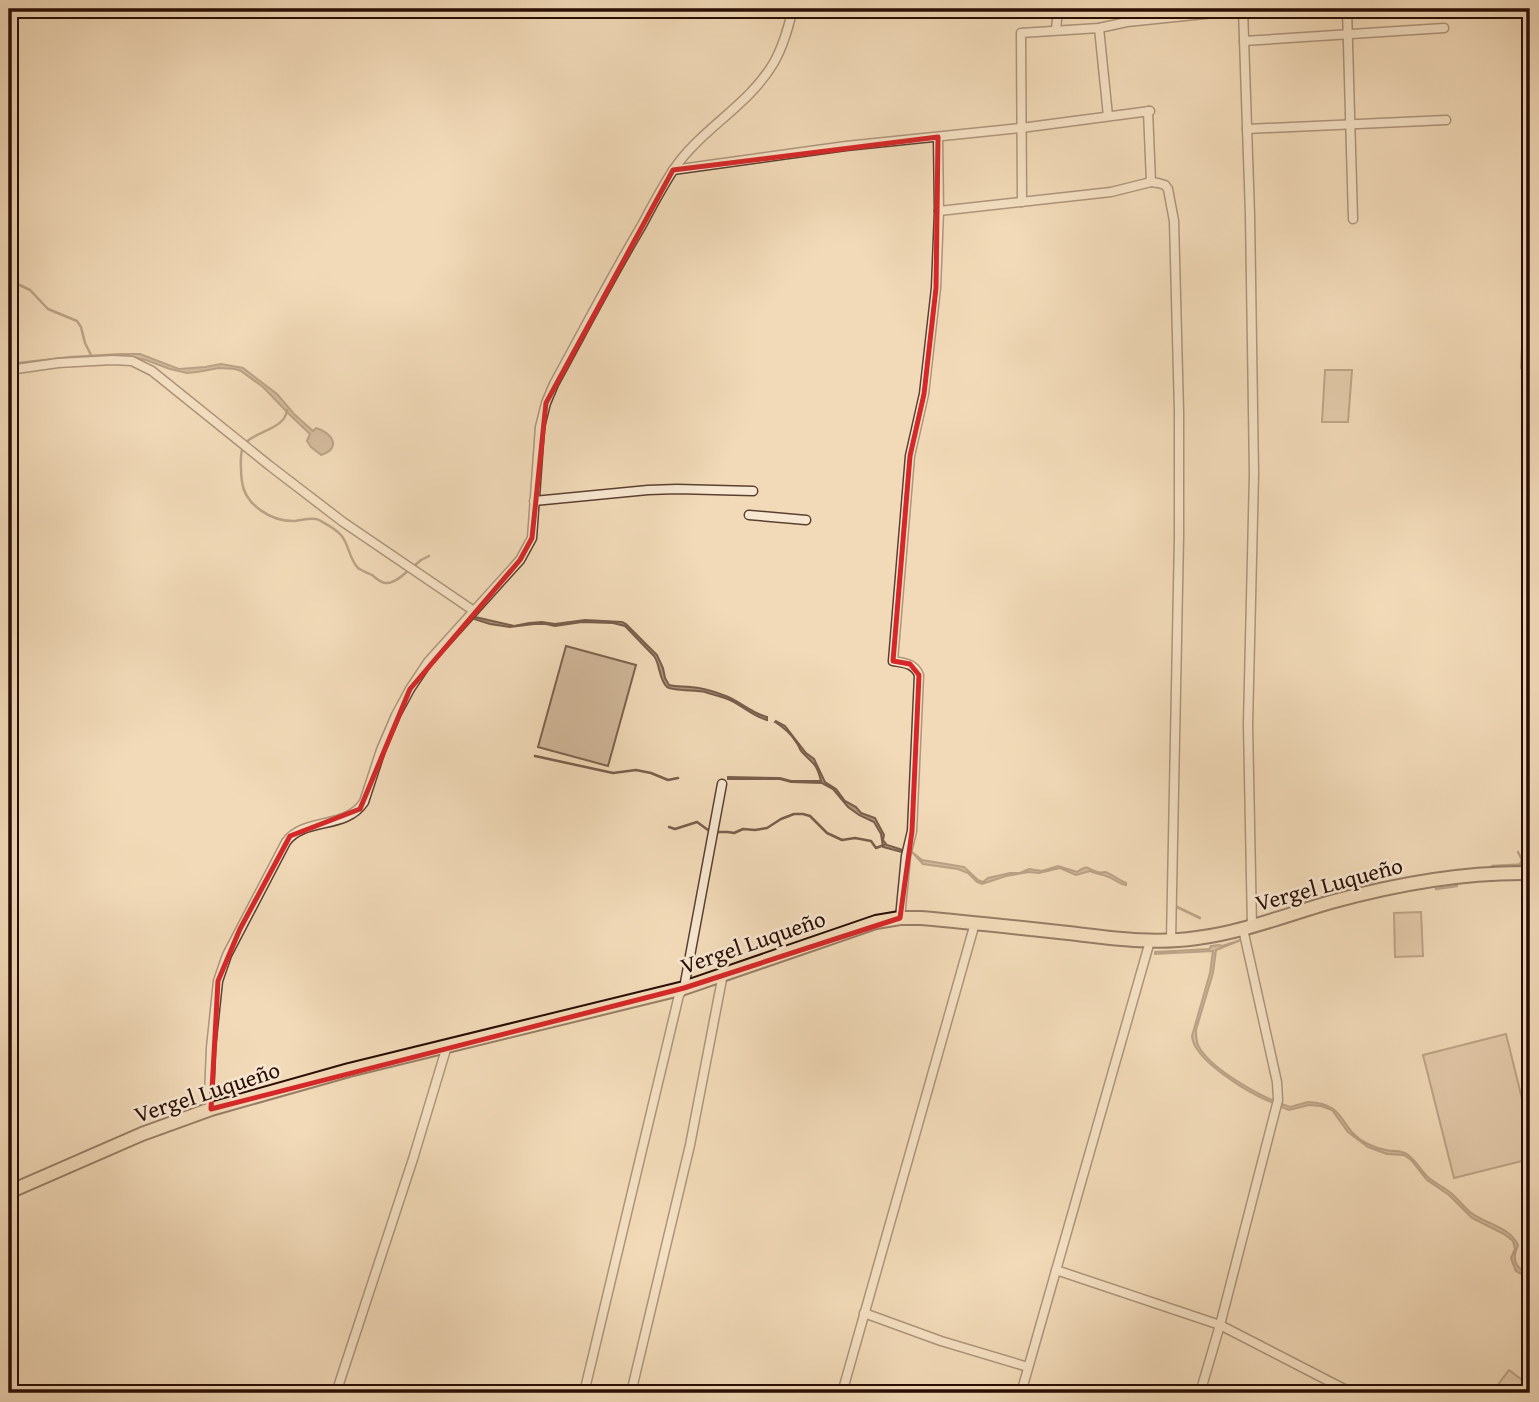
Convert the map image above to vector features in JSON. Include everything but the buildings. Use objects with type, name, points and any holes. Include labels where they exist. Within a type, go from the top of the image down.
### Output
[{"type":"main road","name":"Vergel Luqueño","points":[[9,1192],[142,1134],[211,1109],[349,1070],[684,988],[876,922],[921,918],[1112,939],[1171,941],[1248,928],[1327,903],[1398,885],[1477,874],[1530,873]]},
{"type":"street","points":[[211,1109],[211,1048],[218,981],[227,955],[285,842],[296,832],[346,818],[360,809],[381,750],[410,689],[428,662],[520,560],[532,538],[540,427],[554,384],[673,170],[761,80],[781,47],[793,9]]},
{"type":"street","points":[[1056,30],[1058,9]]},
{"type":"street","points":[[1022,202],[1021,33],[1100,28],[1127,22],[1243,9],[1254,474],[1248,724],[1248,928],[1277,1082],[1278,1100],[1200,1393]]},
{"type":"street","points":[[1348,9],[1353,219]]},
{"type":"street","points":[[1100,28],[1108,116]]},
{"type":"street","points":[[1244,41],[1444,28]]},
{"type":"street","points":[[673,170],[846,146],[1021,128],[1149,111],[1151,182]]},
{"type":"street","points":[[1247,129],[1446,120]]},
{"type":"street","points":[[900,918],[906,856],[912,831],[919,675],[910,664],[893,661],[910,456],[924,394],[936,288],[938,137]]},
{"type":"street","points":[[939,211],[1111,192],[1151,182],[1165,185],[1168,189],[1174,221],[1179,412],[1171,941]]},
{"type":"street","points":[[9,370],[58,363],[112,360],[132,361],[152,371],[343,522],[474,611]]},
{"type":"street","points":[[534,501],[648,490],[753,491]]},
{"type":"street","points":[[749,515],[806,520]]},
{"type":"street","points":[[584,1393],[680,995],[684,988],[722,784]]},
{"type":"street","points":[[842,1393],[975,923]]},
{"type":"street","points":[[1021,1393],[1150,941]]},
{"type":"street","points":[[631,1393],[690,1145],[723,974]]},
{"type":"street","points":[[336,1393],[447,1046]]},
{"type":"street","points":[[1056,1270],[1220,1325],[1352,1393]]},
{"type":"street","points":[[864,1313],[1028,1367]]},
{"type":"highlighted area","points":[[938,137],[936,288],[924,394],[910,456],[893,661],[910,664],[919,675],[912,831],[900,918],[684,988],[211,1109],[218,981],[240,929],[290,836],[360,809],[410,689],[520,560],[532,538],[546,403],[673,170]]},
{"type":"shaded area","points":[[1523,327],[1530,328],[1530,369],[1521,368]]},
{"type":"shaded area","points":[[120,354],[140,354],[179,369],[221,364],[243,368],[277,394],[313,431],[316,428],[330,436],[332,448],[321,455],[311,447],[307,441],[310,434],[263,387],[235,369],[219,368],[187,373],[122,355],[9,367],[9,364]]},
{"type":"shaded area","points":[[1325,370],[1352,370],[1348,422],[1322,422]]},
{"type":"shaded area","points":[[475,617],[514,626],[529,623],[555,624],[585,620],[622,622],[657,655],[669,685],[699,688],[719,694],[767,717],[767,720],[722,697],[667,687],[654,656],[625,626],[582,622],[555,626],[534,624],[510,627],[490,624],[474,619]]},
{"type":"shaded area","points":[[566,646],[636,665],[608,766],[538,747]]},
{"type":"shaded area","points":[[776,721],[785,726],[814,759],[825,782],[861,813],[875,818],[884,835],[883,840],[887,845],[903,850],[902,852],[883,847],[881,834],[874,822],[848,807],[833,789],[822,783],[791,782],[780,779],[728,779],[780,778],[791,781],[821,781],[814,764]]},
{"type":"shaded area","points":[[912,852],[922,860],[964,867],[983,882],[988,878],[1010,873],[1029,869],[1042,871],[1058,866],[1077,872],[1086,868],[1105,872],[1126,885],[1090,871],[1076,875],[1060,868],[1039,873],[1006,876],[982,884],[958,869],[923,864]]},
{"type":"shaded area","points":[[1421,912],[1423,956],[1395,957],[1394,913]]},
{"type":"shaded area","points":[[1241,940],[1216,950],[1213,973],[1196,1030],[1197,1041],[1204,1055],[1221,1070],[1272,1100],[1271,1102],[1224,1075],[1202,1055],[1195,1045],[1192,1036],[1210,973],[1213,951],[1155,954],[1209,949],[1211,946],[1222,946]]},
{"type":"shaded area","points":[[1506,1034],[1530,1131],[1530,1159],[1454,1178],[1423,1055]]},
{"type":"shaded area","points":[[1308,1102],[1330,1107],[1357,1137],[1366,1143],[1407,1154],[1429,1178],[1451,1193],[1470,1212],[1503,1229],[1518,1245],[1516,1262],[1530,1279],[1516,1271],[1511,1258],[1515,1249],[1513,1241],[1472,1218],[1449,1195],[1427,1180],[1404,1155],[1387,1154],[1368,1147],[1348,1132],[1332,1110],[1309,1105],[1289,1110],[1281,1107],[1282,1104],[1290,1107]]},
{"type":"shaded area","points":[[1509,1370],[1530,1386],[1527,1393],[1506,1393],[1497,1386]]},
{"type":"waterway","points":[[9,280],[30,290],[48,309],[77,321],[92,357]]},
{"type":"waterway","points":[[287,410],[280,423],[250,439],[242,450],[242,482],[248,498],[260,510],[276,518],[293,521],[316,519],[331,527],[344,539],[358,568],[382,582],[392,582],[409,570]]},
{"type":"waterway","points":[[414,566],[429,556]]},
{"type":"waterway","points":[[535,756],[613,773],[636,770],[668,780],[678,778]]},
{"type":"waterway","points":[[718,832],[734,833],[743,829],[767,828],[781,819],[803,814],[810,816],[827,833],[842,840],[855,838],[871,841],[876,848],[884,845]]},
{"type":"waterway","points":[[669,827],[675,829],[697,822],[708,830]]},
{"type":"waterway","points":[[1518,852],[1522,860],[1520,864]]},
{"type":"waterway","points":[[1492,866],[1530,864]]},
{"type":"waterway","points":[[1347,888],[1374,881]]},
{"type":"waterway","points":[[1436,889],[1457,886]]},
{"type":"waterway","points":[[1175,906],[1200,918]]}]
